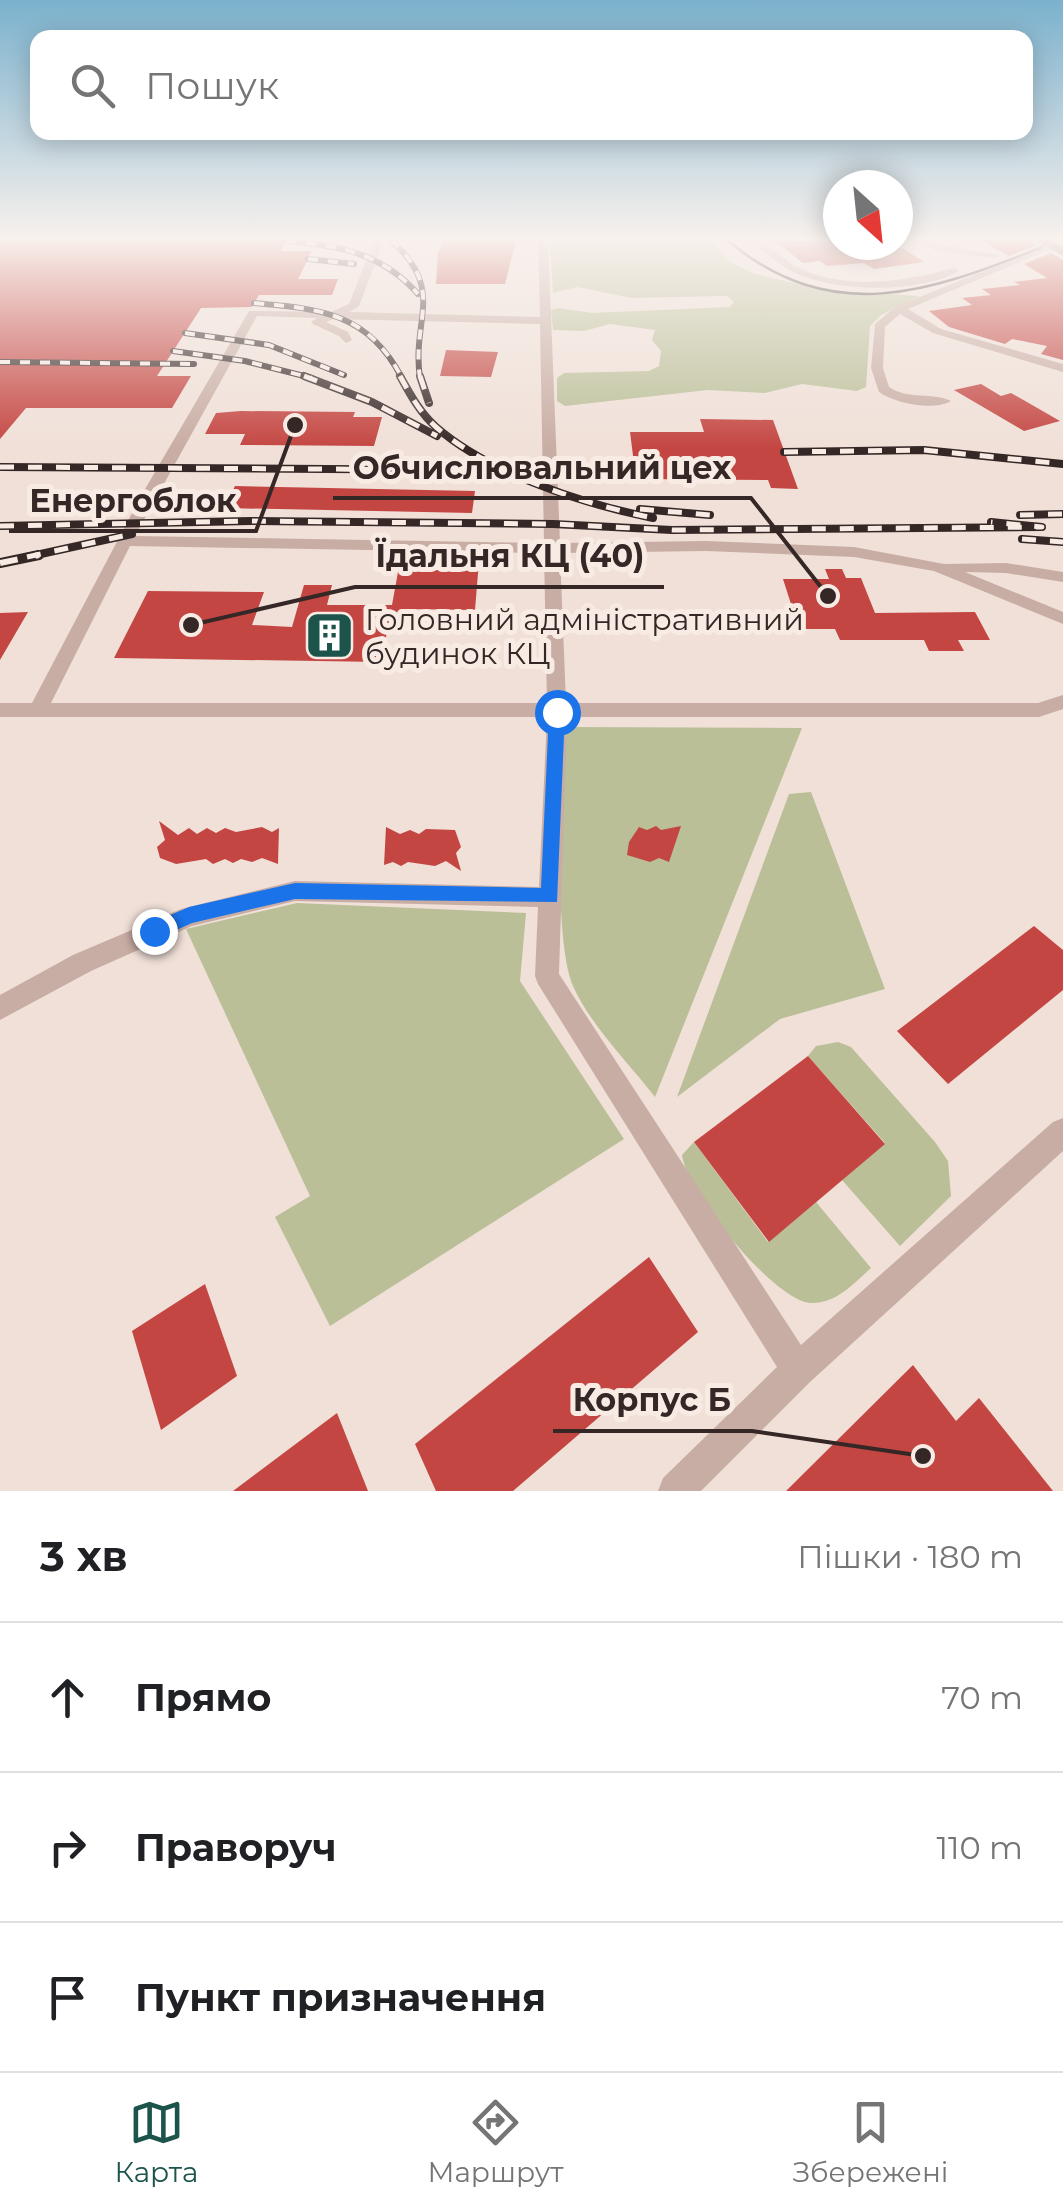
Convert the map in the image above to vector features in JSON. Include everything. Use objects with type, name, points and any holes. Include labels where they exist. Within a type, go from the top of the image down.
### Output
[{"type":"street","points":[[342,310],[317,322],[344,334],[346,340]]},
{"type":"street","points":[[547,310],[557,712],[547,976],[798,1370]]},
{"type":"street","points":[[898,310],[878,326],[878,383],[896,399],[946,401]]},
{"type":"street","points":[[900,310],[938,331],[1063,368]]},
{"type":"street","points":[[38,710],[125,541],[253,313],[548,322]]},
{"type":"street","points":[[125,541],[554,548],[706,546],[854,552],[938,567],[1006,568],[1063,577]]},
{"type":"street","points":[[938,567],[1063,618]]},
{"type":"street","points":[[0,710],[1039,710],[1063,702]]},
{"type":"street","points":[[0,1008],[82,962],[189,916],[295,891],[550,896]]},
{"type":"street","points":[[676,1491],[798,1370],[1063,1132]]},
{"type":"green space","points":[[551,310],[592,313],[892,310],[870,326],[866,387],[857,391],[802,384],[765,393],[708,390],[565,406],[557,401],[557,378],[564,373],[649,371],[659,366],[661,351],[652,340],[655,330],[610,324],[584,331],[553,330]]},
{"type":"green space","points":[[563,727],[802,728],[655,1097],[590,1015],[573,986],[567,964],[560,860]]},
{"type":"green space","points":[[811,792],[885,989],[780,1019],[677,1097],[789,794]]},
{"type":"green space","points":[[297,903],[526,913],[520,981],[624,1139],[330,1326],[275,1217],[310,1196],[186,929]]},
{"type":"green space","points":[[838,1042],[851,1047],[948,1161],[951,1196],[900,1246],[842,1180],[885,1143],[808,1056],[816,1046]]},
{"type":"green space","points":[[694,1142],[768,1242],[816,1202],[871,1268],[844,1292],[821,1302],[796,1298],[776,1285],[734,1242],[699,1193],[682,1155]]},
{"type":"building","points":[[0,310],[200,310],[157,376],[191,376],[172,408],[26,408],[0,439]]},
{"type":"building","points":[[1063,310],[1063,360],[1041,354],[1047,346],[1012,339],[1005,344],[949,327],[929,311]]},
{"type":"building","points":[[446,350],[498,352],[491,377],[440,376]]},
{"type":"building","points":[[981,384],[1001,396],[1011,393],[1060,421],[1024,431],[954,390]]},
{"type":"building","points":[[355,412],[353,417],[382,417],[374,446],[240,445],[245,434],[205,434],[216,413]]},
{"type":"building","points":[[700,419],[773,420],[798,489],[771,488],[768,480],[636,479],[630,432],[704,432]]},
{"type":"building","points":[[235,486],[475,491],[472,513],[224,508]]},
{"type":"building","points":[[400,561],[479,561],[475,610],[405,609],[402,627],[388,627],[381,662],[114,658],[148,591],[264,592],[252,625],[292,627],[304,585],[332,585],[327,605],[392,605]]},
{"type":"building","points":[[825,569],[842,569],[846,578],[861,578],[875,613],[975,612],[990,640],[958,640],[964,651],[929,651],[924,640],[840,640],[835,629],[799,629],[783,579],[829,579]]},
{"type":"building","points":[[28,612],[0,660],[0,613]]},
{"type":"building","points":[[159,821],[178,835],[189,828],[197,834],[207,828],[216,833],[225,828],[236,832],[262,827],[272,832],[279,828],[278,864],[262,858],[252,862],[241,859],[233,863],[225,859],[213,864],[206,859],[176,864],[160,858],[157,847],[165,840]]},
{"type":"building","points":[[656,826],[661,830],[681,826],[669,862],[659,858],[650,862],[627,855],[629,842],[639,827],[647,830]]},
{"type":"building","points":[[386,827],[400,834],[410,830],[419,834],[426,829],[455,830],[461,847],[456,853],[461,871],[446,861],[435,866],[408,862],[401,866],[393,862],[384,865]]},
{"type":"building","points":[[1034,926],[1063,950],[1063,990],[948,1084],[897,1031]]},
{"type":"building","points":[[808,1056],[885,1144],[769,1242],[694,1142]]},
{"type":"building","points":[[649,1257],[698,1332],[513,1491],[436,1491],[415,1444]]},
{"type":"building","points":[[205,1284],[237,1376],[161,1430],[132,1331]]},
{"type":"building","points":[[913,1365],[956,1421],[979,1398],[1053,1491],[786,1491]]},
{"type":"building","points":[[337,1413],[368,1491],[233,1491]]},
{"type":"railway","points":[[309,310],[358,327],[389,356],[402,378]]},
{"type":"railway","points":[[420,378],[423,310]]},
{"type":"railway","points":[[185,333],[269,345],[344,375]]},
{"type":"railway","points":[[173,351],[245,361],[312,378]]},
{"type":"railway","points":[[0,362],[194,364]]},
{"type":"railway","points":[[304,376],[372,402],[437,436]]},
{"type":"railway","points":[[400,376],[430,422],[458,444],[505,470]]},
{"type":"railway","points":[[420,376],[429,403]]},
{"type":"railway","points":[[784,452],[924,450],[1063,464]]},
{"type":"railway","points":[[0,467],[505,470]]},
{"type":"railway","points":[[505,470],[635,471]]},
{"type":"railway","points":[[505,470],[568,495],[653,518]]},
{"type":"railway","points":[[640,509],[710,515]]},
{"type":"railway","points":[[1020,515],[1063,514]]},
{"type":"railway","points":[[0,526],[251,521],[553,524],[672,530],[1042,527],[991,522]]},
{"type":"railway","points":[[27,557],[132,534]]},
{"type":"railway","points":[[1022,539],[1063,542]]},
{"type":"railway","points":[[0,563],[39,555]]},
{"type":"place","name":"Енергоблок","points":[[295,425]]},
{"type":"place","name":"Обчислювальний цех","points":[[828,596]]},
{"type":"place","name":"Їдальня КЦ (40)","points":[[191,625]]},
{"type":"place","name":"Головний адміністративний будинок КЦ","points":[[330,636]]},
{"type":"place","name":"Корпус Б","points":[[923,1456]]},
{"type":"route","points":[[154,931],[189,916],[295,891],[550,896],[557,712]]}]
